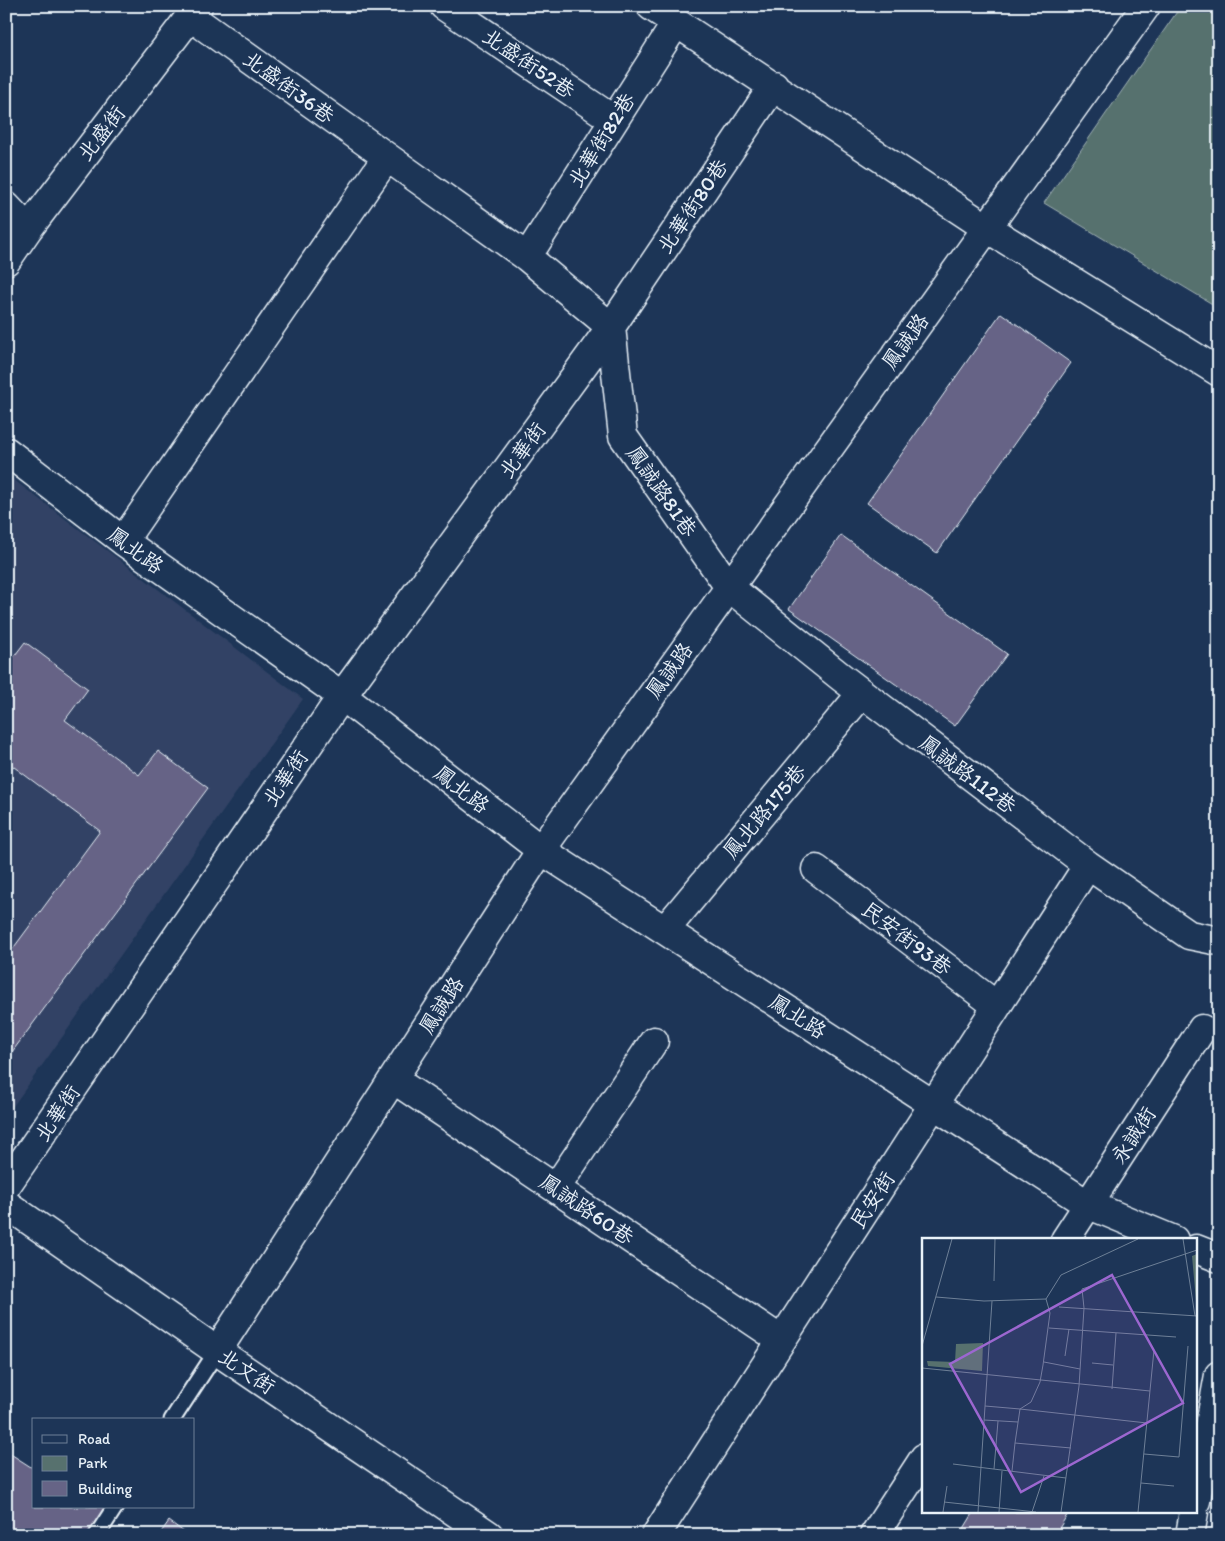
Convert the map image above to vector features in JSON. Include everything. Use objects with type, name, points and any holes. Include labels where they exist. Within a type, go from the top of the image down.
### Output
[{"type":"street","name":"北盛街52巷","points":[[444,6],[614,120]]},
{"type":"street","points":[[651,6],[774,85],[987,228],[1219,372]]},
{"type":"street","name":"鳳誠路","points":[[218,1351],[541,850],[1146,6]]},
{"type":"street","name":"北盛街36巷","points":[[194,12],[387,158]]},
{"type":"street","name":"北盛街","points":[[6,262],[28,229],[194,12]]},
{"type":"street","name":"北華街82巷","points":[[527,257],[676,23]]},
{"type":"street","name":"北華街80巷","points":[[611,327],[774,85]]},
{"type":"street","points":[[123,541],[387,158],[527,257],[611,327]]},
{"type":"street","points":[[6,206],[28,229]]},
{"type":"street","name":"鳳誠路81巷","points":[[611,327],[623,436],[729,587]]},
{"type":"street","name":"北華街","points":[[6,1186],[342,696],[611,327]]},
{"type":"street","name":"鳳北路","points":[[6,451],[123,541],[342,696],[541,850],[1088,1204],[1169,1238]]},
{"type":"street","name":"鳳誠路112巷","points":[[729,587],[862,693],[1088,865],[1189,935],[1219,941]]},
{"type":"street","name":"鳳北路175巷","points":[[666,930],[862,693]]},
{"type":"street","name":"民安街","points":[[656,1535],[1088,865]]},
{"type":"street","name":"民安街93巷","points":[[816,869],[997,1006]]},
{"type":"street","name":"永誠街","points":[[1066,1238],[1202,1030]]},
{"type":"street","points":[[556,1188],[654,1041]]},
{"type":"street","name":"鳳誠路60巷","points":[[393,1079],[782,1340]]},
{"type":"street","name":"北文街","points":[[6,1204],[489,1535]]},
{"type":"street","points":[[1198,1250],[1219,1258]]},
{"type":"street","points":[[1198,1490],[1219,1376]]},
{"type":"street","points":[[874,1535],[922,1461]]},
{"type":"street","points":[[1190,1535],[1194,1514]]},
{"type":"lane","points":[[173,1418],[218,1351]]},
{"type":"lane","points":[[97,1535],[114,1508]]},
{"type":"shaded area","points":[[6,474],[303,699],[6,1116]]},
{"type":"green space","points":[[1181,6],[1219,6],[1219,308],[1044,203]]},
{"type":"building","points":[[1001,313],[1071,363],[937,553],[867,503]]},
{"type":"building","points":[[841,535],[1007,654],[955,726],[789,609]]},
{"type":"building","points":[[25,642],[88,689],[65,720],[139,775],[158,751],[208,788],[6,1060],[6,958],[100,831],[6,761],[6,667]]},
{"type":"building","points":[[6,1451],[32,1468],[32,1508],[108,1508],[90,1535],[20,1535],[6,1525]]},
{"type":"building","points":[[973,1514],[1068,1514],[1055,1535],[960,1535]]},
{"type":"building","points":[[169,1521],[188,1535],[159,1535]]}]
